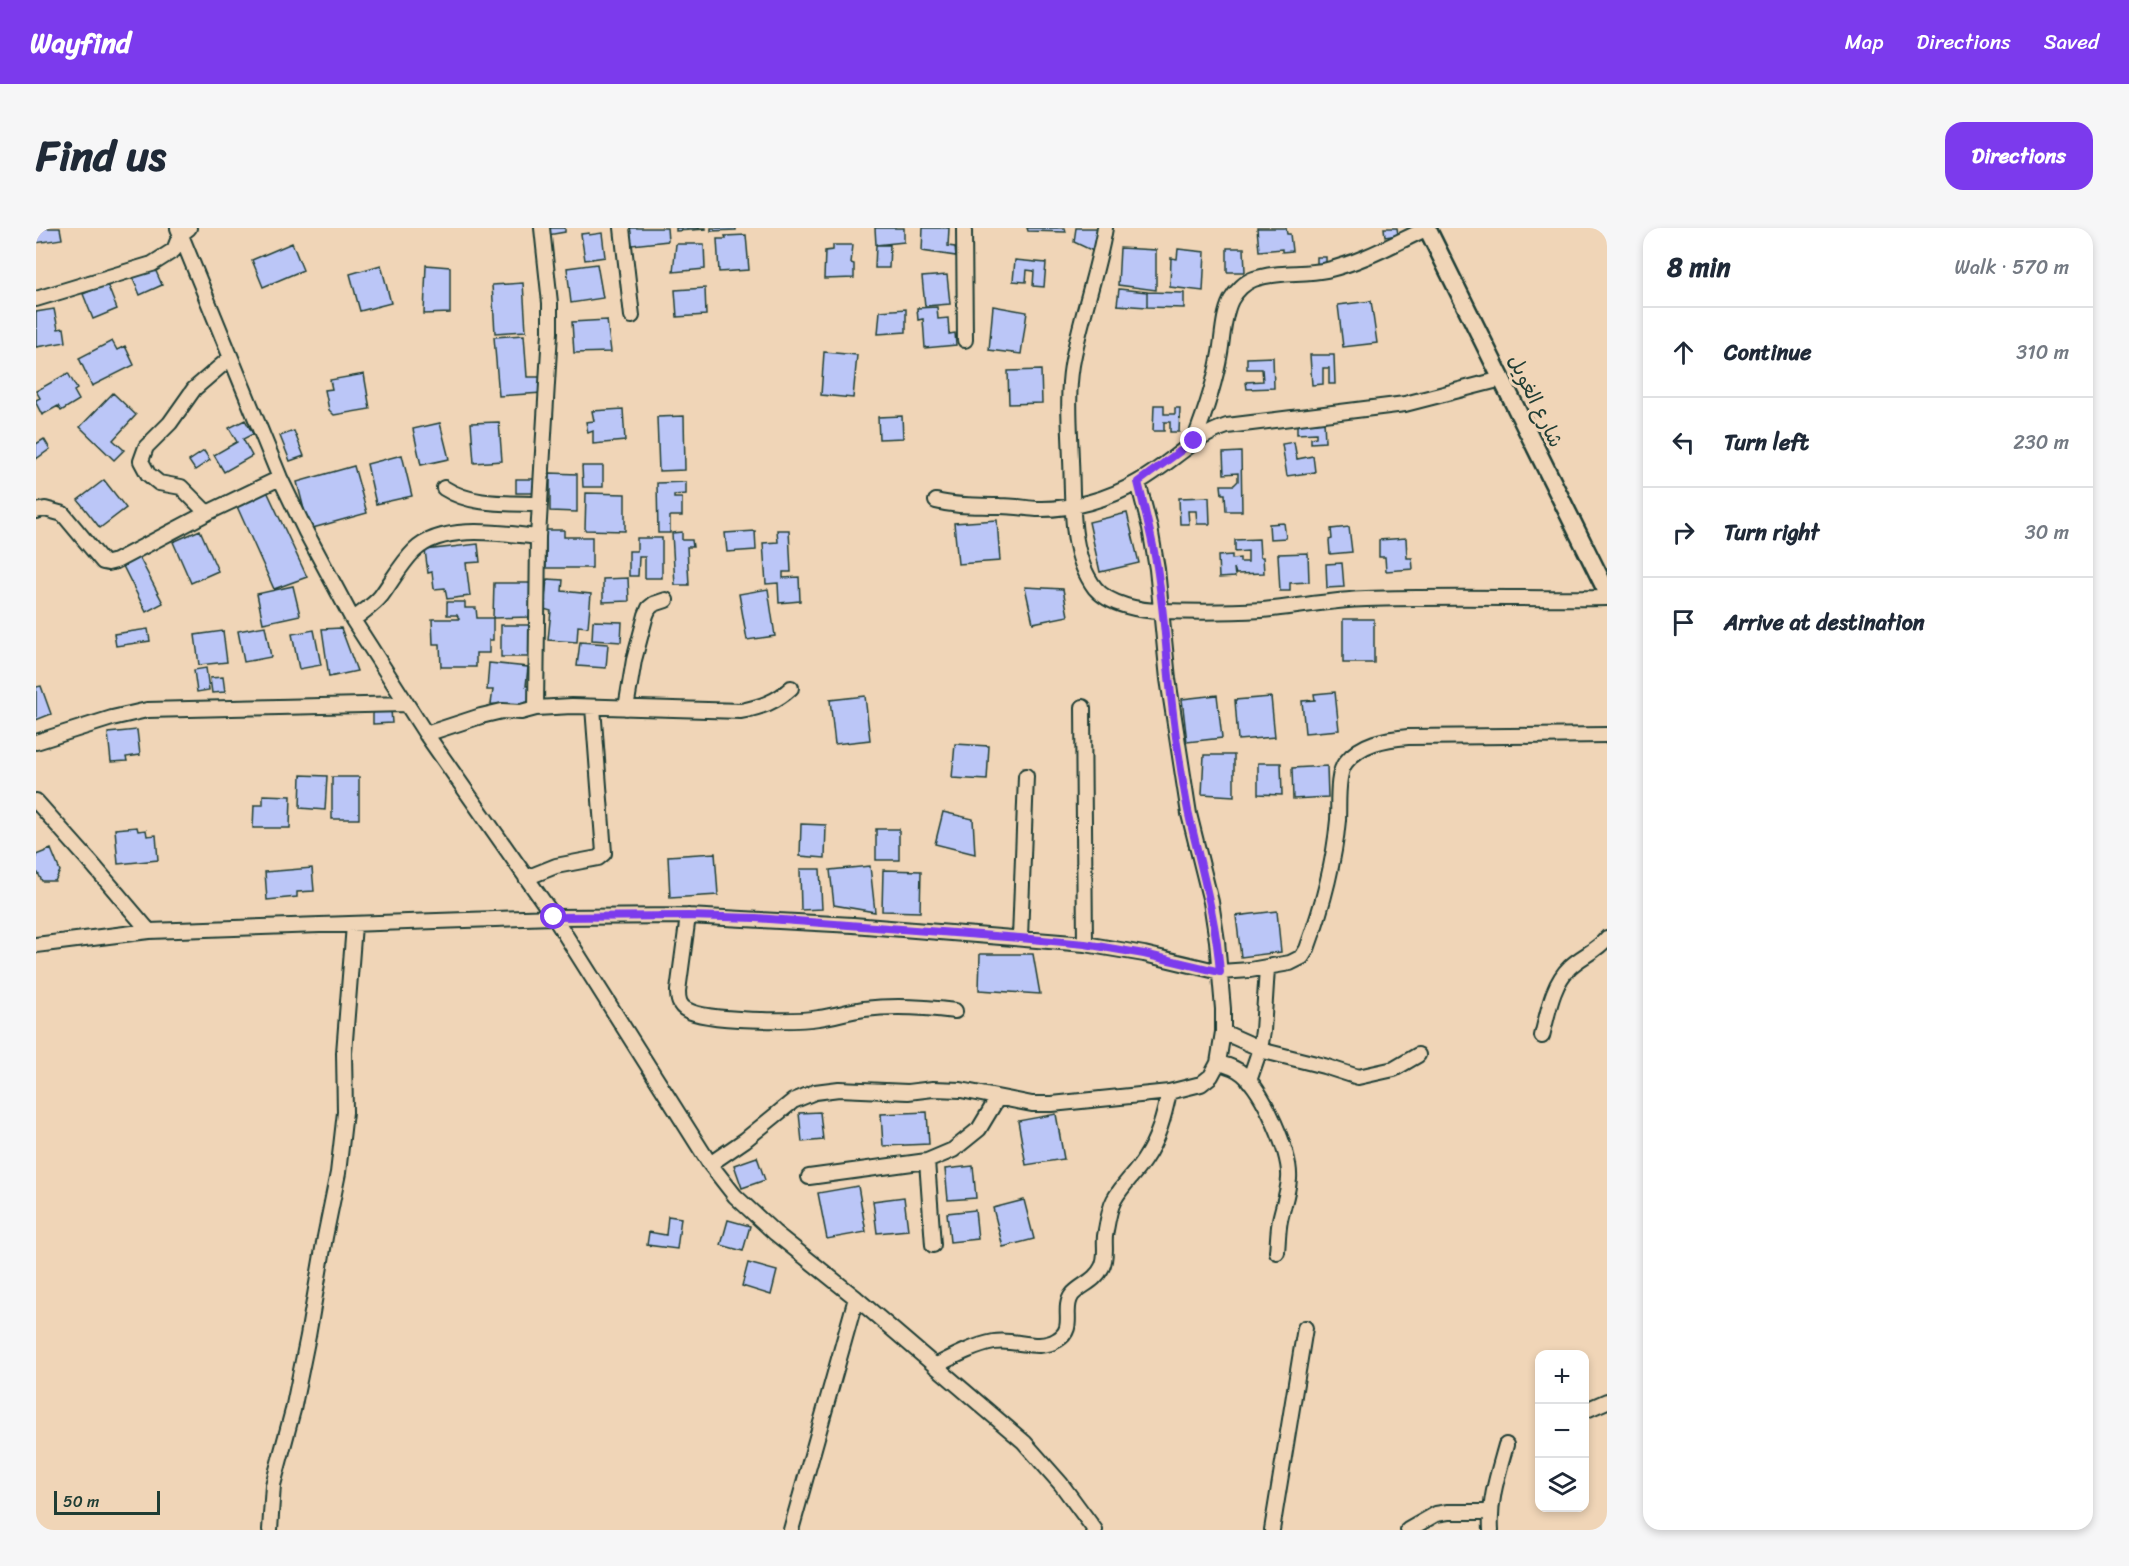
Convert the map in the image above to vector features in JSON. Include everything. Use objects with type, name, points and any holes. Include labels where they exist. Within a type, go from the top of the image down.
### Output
[{"type":"street","points":[[536,708],[539,504],[550,322],[542,228]]},
{"type":"street","points":[[622,228],[632,316]]},
{"type":"street","points":[[964,228],[965,340]]},
{"type":"street","points":[[1105,228],[1101,255],[1072,365],[1069,406],[1072,506],[1080,556],[1096,589],[1110,599],[1128,607],[1161,611],[1261,610],[1363,599],[1427,597],[1607,598]]},
{"type":"street","points":[[1194,441],[1213,384],[1231,300],[1240,288],[1256,278],[1324,270],[1357,261],[1428,228]]},
{"type":"street","name":"شارع الغويل","points":[[1428,228],[1607,592]]},
{"type":"street","points":[[36,299],[152,264],[174,250],[182,230]]},
{"type":"street","points":[[182,230],[230,358],[280,478],[353,620],[426,734],[554,917],[710,1164],[735,1196],[775,1233],[856,1298],[1024,1442],[1095,1530]]},
{"type":"street","points":[[207,513],[181,487],[159,483],[148,474],[141,461],[146,447],[170,423],[194,389],[230,358]]},
{"type":"street","points":[[936,501],[963,506],[1039,509],[1072,506],[1093,501],[1138,482],[1194,441],[1227,426],[1405,404],[1502,379]]},
{"type":"street","points":[[36,511],[45,509],[63,514],[103,562],[108,563],[280,478]]},
{"type":"street","points":[[710,1164],[745,1140],[794,1101],[815,1092],[839,1089],[908,1092],[933,1089],[961,1090],[997,1099],[1032,1104],[1052,1104],[1169,1092],[1201,1084],[1211,1076],[1218,1063],[1222,1032],[1217,941],[1211,902],[1189,814],[1177,743],[1157,569],[1150,528],[1138,482]]},
{"type":"street","points":[[444,488],[457,496],[474,501],[539,504]]},
{"type":"street","points":[[353,620],[379,598],[414,551],[432,539],[452,534],[489,533],[538,537]]},
{"type":"street","points":[[626,708],[634,660],[646,615],[654,604],[666,600]]},
{"type":"street","points":[[426,734],[502,711],[520,712],[536,708],[593,707],[741,711],[779,700],[791,688]]},
{"type":"street","points":[[36,742],[74,729],[147,710],[406,704]]},
{"type":"street","points":[[526,878],[556,866],[598,858],[604,853],[593,707]]},
{"type":"street","points":[[1083,707],[1085,944]]},
{"type":"street","points":[[36,945],[149,931],[554,917],[688,916],[756,918],[1085,944],[1144,954],[1220,972],[1267,968],[1290,963],[1302,957],[1307,949],[1331,870],[1337,836],[1340,776],[1344,763],[1358,750],[1381,740],[1408,737],[1519,734],[1607,735]]},
{"type":"street","points":[[1020,938],[1026,777]]},
{"type":"street","points":[[36,801],[149,931]]},
{"type":"street","points":[[688,916],[678,991],[679,1000],[688,1011],[702,1016],[786,1021],[817,1019],[863,1009],[896,1007],[929,1007],[955,1011]]},
{"type":"street","points":[[270,1530],[273,1485],[293,1410],[338,1173],[345,1112],[344,1053],[354,925]]},
{"type":"street","points":[[1542,1036],[1555,988],[1562,976],[1571,965],[1602,945],[1607,938]]},
{"type":"street","points":[[1249,1081],[1260,1049],[1263,1031],[1267,968]]},
{"type":"street","points":[[1222,1032],[1276,1055],[1324,1066],[1358,1077],[1394,1069],[1418,1055]]},
{"type":"street","points":[[1218,1063],[1244,1074],[1267,1108],[1288,1161],[1290,1178],[1280,1223],[1277,1252]]},
{"type":"street","points":[[934,1366],[995,1341],[1049,1344],[1064,1334],[1069,1324],[1069,1303],[1073,1295],[1091,1282],[1102,1267],[1105,1236],[1113,1202],[1144,1160],[1156,1138],[1163,1122],[1169,1092]]},
{"type":"street","points":[[809,1178],[927,1161],[953,1150],[979,1129],[997,1099]]},
{"type":"street","points":[[927,1161],[933,1245]]},
{"type":"street","points":[[791,1530],[856,1298]]},
{"type":"street","points":[[1272,1530],[1305,1328]]},
{"type":"street","points":[[1589,1409],[1607,1401]]},
{"type":"street","points":[[1491,1530],[1490,1512],[1494,1489],[1506,1445]]},
{"type":"street","points":[[1408,1530],[1436,1514],[1490,1512]]},
{"type":"building","points":[[36,228],[60,228],[62,239],[36,243]]},
{"type":"building","points":[[547,228],[565,228],[565,232],[548,235]]},
{"type":"building","points":[[630,228],[667,228],[668,241],[632,245]]},
{"type":"building","points":[[676,228],[706,228],[706,229],[676,231]]},
{"type":"building","points":[[711,228],[736,228],[736,230],[711,231]]},
{"type":"building","points":[[875,228],[904,228],[904,242],[876,245]]},
{"type":"building","points":[[923,228],[949,228],[948,246],[955,247],[956,256],[922,251]]},
{"type":"building","points":[[1027,228],[1065,228],[1066,232],[1028,231]]},
{"type":"building","points":[[1076,228],[1100,228],[1093,251],[1074,242]]},
{"type":"building","points":[[1257,228],[1286,228],[1287,234],[1290,234],[1292,251],[1282,252],[1282,249],[1259,251]]},
{"type":"building","points":[[1384,228],[1397,228],[1398,235],[1385,237]]},
{"type":"building","points":[[589,233],[589,235],[602,233],[605,257],[585,260],[581,234]]},
{"type":"building","points":[[746,235],[749,270],[719,272],[717,239],[726,239],[725,236]]},
{"type":"building","points":[[292,243],[303,270],[263,287],[252,260]]},
{"type":"building","points":[[676,244],[704,244],[705,269],[673,272]]},
{"type":"building","points":[[833,245],[853,245],[851,263],[854,264],[854,278],[824,279],[825,251],[833,250]]},
{"type":"building","points":[[876,245],[890,245],[889,268],[875,268]]},
{"type":"building","points":[[1120,248],[1156,250],[1156,290],[1118,285]]},
{"type":"building","points":[[1227,248],[1244,248],[1245,272],[1227,272]]},
{"type":"building","points":[[1178,249],[1205,252],[1203,291],[1170,287],[1171,258],[1177,259]]},
{"type":"building","points":[[1317,257],[1326,257],[1326,266],[1317,267]]},
{"type":"building","points":[[1015,260],[1046,263],[1044,287],[1033,286],[1034,271],[1027,270],[1026,282],[1013,281]]},
{"type":"building","points":[[597,264],[603,298],[571,303],[567,268]]},
{"type":"building","points":[[381,265],[391,303],[360,311],[350,274]]},
{"type":"building","points":[[426,265],[450,267],[450,313],[424,314]]},
{"type":"building","points":[[155,269],[162,285],[140,295],[133,278]]},
{"type":"building","points":[[947,275],[950,304],[925,306],[922,277]]},
{"type":"building","points":[[523,283],[526,331],[495,333],[492,285]]},
{"type":"building","points":[[107,284],[117,309],[93,319],[83,294]]},
{"type":"building","points":[[705,288],[706,315],[677,317],[675,290]]},
{"type":"building","points":[[1119,289],[1147,292],[1147,307],[1117,305]]},
{"type":"building","points":[[1147,292],[1184,293],[1184,308],[1147,307]]},
{"type":"building","points":[[1371,301],[1377,343],[1343,347],[1338,305]]},
{"type":"building","points":[[993,306],[1027,312],[1021,354],[989,350]]},
{"type":"building","points":[[937,307],[938,319],[948,318],[949,334],[955,333],[956,345],[925,348],[923,319],[918,320],[917,308]]},
{"type":"building","points":[[54,309],[58,329],[64,328],[66,342],[36,347],[36,312]]},
{"type":"building","points":[[906,309],[906,332],[878,334],[880,311]]},
{"type":"building","points":[[607,320],[611,352],[574,353],[572,322]]},
{"type":"building","points":[[524,335],[527,377],[541,377],[542,393],[499,396],[494,337]]},
{"type":"building","points":[[112,341],[117,350],[125,346],[134,365],[92,386],[79,358]]},
{"type":"building","points":[[824,352],[857,355],[853,398],[821,395]]},
{"type":"building","points":[[1310,355],[1334,355],[1335,384],[1329,384],[1329,368],[1323,368],[1323,384],[1312,385]]},
{"type":"building","points":[[1273,357],[1274,388],[1247,389],[1246,382],[1263,381],[1262,369],[1247,369],[1247,358]]},
{"type":"building","points":[[1041,370],[1042,403],[1009,404],[1008,371]]},
{"type":"building","points":[[68,373],[77,389],[74,391],[79,400],[61,411],[58,406],[42,415],[36,403],[36,400],[40,398],[36,391]]},
{"type":"building","points":[[364,374],[370,409],[334,415],[329,410],[325,390],[332,389],[330,380]]},
{"type":"building","points":[[113,393],[136,415],[113,440],[124,450],[114,460],[80,427]]},
{"type":"building","points":[[1154,405],[1164,405],[1164,414],[1175,414],[1175,408],[1180,408],[1179,432],[1170,432],[1170,422],[1164,422],[1164,431],[1153,431]]},
{"type":"building","points":[[623,409],[625,441],[593,444],[593,431],[588,433],[586,422],[594,421],[592,411]]},
{"type":"building","points":[[684,416],[685,470],[659,471],[657,417]]},
{"type":"building","points":[[902,416],[903,438],[879,439],[878,417]]},
{"type":"building","points":[[245,420],[253,434],[243,439],[252,456],[224,472],[214,455],[237,442],[229,428]]},
{"type":"building","points":[[1324,420],[1325,442],[1311,443],[1311,438],[1316,437],[1316,433],[1297,434],[1297,422]]},
{"type":"building","points":[[499,422],[502,461],[474,463],[471,423]]},
{"type":"building","points":[[440,423],[449,459],[421,465],[413,429]]},
{"type":"building","points":[[294,431],[304,456],[290,461],[280,436]]},
{"type":"building","points":[[44,439],[50,449],[36,459],[36,444]]},
{"type":"building","points":[[1294,442],[1297,459],[1313,456],[1315,472],[1287,476],[1282,444]]},
{"type":"building","points":[[204,451],[210,460],[195,470],[189,461]]},
{"type":"building","points":[[1241,452],[1242,511],[1226,511],[1225,494],[1222,494],[1221,485],[1234,485],[1238,481],[1238,473],[1224,474],[1223,453]]},
{"type":"building","points":[[402,455],[412,496],[376,504],[367,464]]},
{"type":"building","points":[[354,466],[367,513],[309,529],[297,482]]},
{"type":"building","points":[[582,466],[603,466],[603,487],[583,487]]},
{"type":"building","points":[[550,473],[577,474],[577,512],[550,511]]},
{"type":"building","points":[[516,479],[536,479],[536,493],[516,493]]},
{"type":"building","points":[[104,480],[126,508],[100,528],[78,500]]},
{"type":"building","points":[[686,482],[686,494],[674,495],[674,498],[682,498],[682,516],[670,516],[670,533],[658,533],[657,483]]},
{"type":"building","points":[[266,489],[307,577],[274,589],[235,502]]},
{"type":"building","points":[[586,493],[625,494],[625,531],[585,530]]},
{"type":"building","points":[[1209,497],[1210,524],[1197,524],[1196,511],[1188,511],[1189,524],[1180,524],[1179,498]]},
{"type":"building","points":[[1127,513],[1139,563],[1100,572],[1089,522]]},
{"type":"building","points":[[997,520],[1000,561],[958,564],[954,523]]},
{"type":"building","points":[[1284,523],[1286,538],[1270,539],[1269,524]]},
{"type":"building","points":[[1349,527],[1352,552],[1330,554],[1331,529]]},
{"type":"building","points":[[200,530],[218,571],[191,583],[173,542]]},
{"type":"building","points":[[546,530],[564,530],[564,537],[592,537],[592,568],[546,568]]},
{"type":"building","points":[[777,530],[789,530],[791,572],[783,572],[783,578],[799,577],[800,601],[779,603],[778,583],[766,584],[763,543],[778,542]]},
{"type":"building","points":[[755,531],[756,550],[727,552],[725,533]]},
{"type":"building","points":[[682,532],[682,540],[692,540],[693,547],[687,547],[689,585],[675,585],[672,533]]},
{"type":"building","points":[[637,538],[662,538],[662,578],[645,578],[645,557],[639,557],[638,576],[629,576],[629,551],[637,551]]},
{"type":"building","points":[[1406,538],[1407,558],[1412,558],[1413,569],[1386,571],[1385,557],[1379,557],[1379,540]]},
{"type":"building","points":[[1259,539],[1264,573],[1236,574],[1234,568],[1235,577],[1219,578],[1218,556],[1232,555],[1232,559],[1240,558],[1240,562],[1248,562],[1248,551],[1235,552],[1235,540]]},
{"type":"building","points":[[478,544],[480,562],[466,563],[470,596],[447,599],[445,588],[434,589],[432,572],[428,573],[425,550]]},
{"type":"building","points":[[137,553],[163,603],[146,612],[121,562]]},
{"type":"building","points":[[1308,553],[1309,582],[1290,583],[1290,591],[1280,591],[1278,554]]},
{"type":"building","points":[[1342,563],[1344,587],[1327,588],[1326,564]]},
{"type":"building","points":[[628,578],[629,601],[603,602],[603,579]]},
{"type":"building","points":[[547,579],[563,580],[562,591],[591,594],[588,627],[578,626],[577,642],[548,640],[551,611],[544,609]]},
{"type":"building","points":[[494,583],[530,583],[530,617],[493,618]]},
{"type":"building","points":[[293,586],[300,615],[263,623],[257,594]]},
{"type":"building","points":[[1025,587],[1063,589],[1068,616],[1033,623]]},
{"type":"building","points":[[768,589],[775,636],[747,640],[739,594]]},
{"type":"building","points":[[447,602],[465,602],[465,608],[476,608],[477,618],[493,618],[493,640],[489,640],[489,653],[476,653],[476,667],[441,667],[440,644],[433,644],[432,619],[459,619],[457,615],[447,615]]},
{"type":"building","points":[[1343,619],[1374,619],[1374,663],[1343,663]]},
{"type":"building","points":[[593,621],[622,622],[621,642],[592,640]]},
{"type":"building","points":[[501,625],[530,625],[530,657],[501,657]]},
{"type":"building","points":[[265,626],[271,657],[244,662],[238,631]]},
{"type":"building","points":[[341,628],[357,671],[329,677],[322,629]]},
{"type":"building","points":[[148,629],[150,641],[116,646],[114,634]]},
{"type":"building","points":[[314,630],[321,665],[299,669],[292,634]]},
{"type":"building","points":[[223,631],[227,662],[199,665],[195,635]]},
{"type":"building","points":[[580,642],[608,644],[606,668],[577,666]]},
{"type":"building","points":[[489,663],[528,667],[526,686],[532,686],[530,707],[491,704],[493,690],[487,690]]},
{"type":"building","points":[[206,668],[209,690],[197,692],[194,670]]},
{"type":"building","points":[[223,677],[225,692],[212,693],[210,678]]},
{"type":"building","points":[[41,686],[51,714],[36,720],[36,687]]},
{"type":"building","points":[[1335,692],[1339,730],[1305,733],[1302,701],[1315,700],[1314,694]]},
{"type":"building","points":[[1217,695],[1222,738],[1187,742],[1182,699]]},
{"type":"building","points":[[865,696],[870,740],[835,744],[830,700]]},
{"type":"building","points":[[1271,697],[1275,737],[1238,740],[1235,700]]},
{"type":"building","points":[[391,710],[392,723],[373,724],[373,711]]},
{"type":"building","points":[[137,730],[140,755],[126,757],[127,761],[111,762],[108,733]]},
{"type":"building","points":[[955,744],[989,746],[987,780],[952,778]]},
{"type":"building","points":[[1204,755],[1234,755],[1234,796],[1202,794]]},
{"type":"building","points":[[1258,763],[1281,763],[1282,795],[1258,794]]},
{"type":"building","points":[[1327,766],[1328,797],[1293,799],[1292,768]]},
{"type":"building","points":[[301,775],[327,776],[325,810],[300,808]]},
{"type":"building","points":[[332,777],[359,777],[359,819],[332,819]]},
{"type":"building","points":[[263,795],[291,796],[290,828],[253,828],[254,805],[263,805]]},
{"type":"building","points":[[943,812],[973,819],[975,854],[935,844]]},
{"type":"building","points":[[801,824],[826,825],[825,858],[800,856]]},
{"type":"building","points":[[137,827],[138,831],[146,830],[147,836],[156,835],[158,860],[118,864],[115,829]]},
{"type":"building","points":[[876,829],[899,829],[899,860],[876,860]]},
{"type":"building","points":[[51,849],[60,871],[55,881],[42,881],[36,873],[36,855]]},
{"type":"building","points":[[715,853],[718,895],[670,898],[668,856]]},
{"type":"building","points":[[870,866],[875,912],[834,905],[830,870]]},
{"type":"building","points":[[312,868],[314,891],[297,892],[297,897],[267,900],[265,872]]},
{"type":"building","points":[[800,869],[820,869],[822,909],[801,910]]},
{"type":"building","points":[[883,870],[921,871],[920,912],[882,911]]},
{"type":"building","points":[[1277,911],[1281,952],[1241,957],[1236,916]]},
{"type":"building","points":[[980,954],[1033,954],[1040,994],[979,990]]},
{"type":"building","points":[[820,1112],[823,1140],[802,1142],[799,1113]]},
{"type":"building","points":[[927,1112],[929,1144],[883,1146],[881,1114]]},
{"type":"building","points":[[1056,1114],[1064,1159],[1026,1165],[1018,1121]]},
{"type":"building","points":[[757,1157],[765,1180],[742,1188],[734,1165]]},
{"type":"building","points":[[973,1166],[976,1198],[948,1200],[945,1169]]},
{"type":"building","points":[[858,1186],[866,1232],[827,1239],[818,1193]]},
{"type":"building","points":[[904,1197],[908,1230],[877,1233],[873,1201]]},
{"type":"building","points":[[1024,1200],[1034,1239],[1003,1247],[993,1208]]},
{"type":"building","points":[[975,1210],[978,1239],[950,1242],[947,1213]]},
{"type":"building","points":[[668,1216],[681,1218],[677,1249],[647,1245],[649,1232],[666,1235]]},
{"type":"building","points":[[728,1220],[750,1226],[743,1251],[721,1245]]},
{"type":"building","points":[[748,1263],[777,1271],[771,1295],[742,1286]]},
{"type":"route","points":[[554,917],[756,918],[1020,938],[1085,944],[1144,954],[1220,972],[1211,902],[1189,814],[1177,743],[1157,569],[1150,528],[1138,482],[1194,441]]}]
